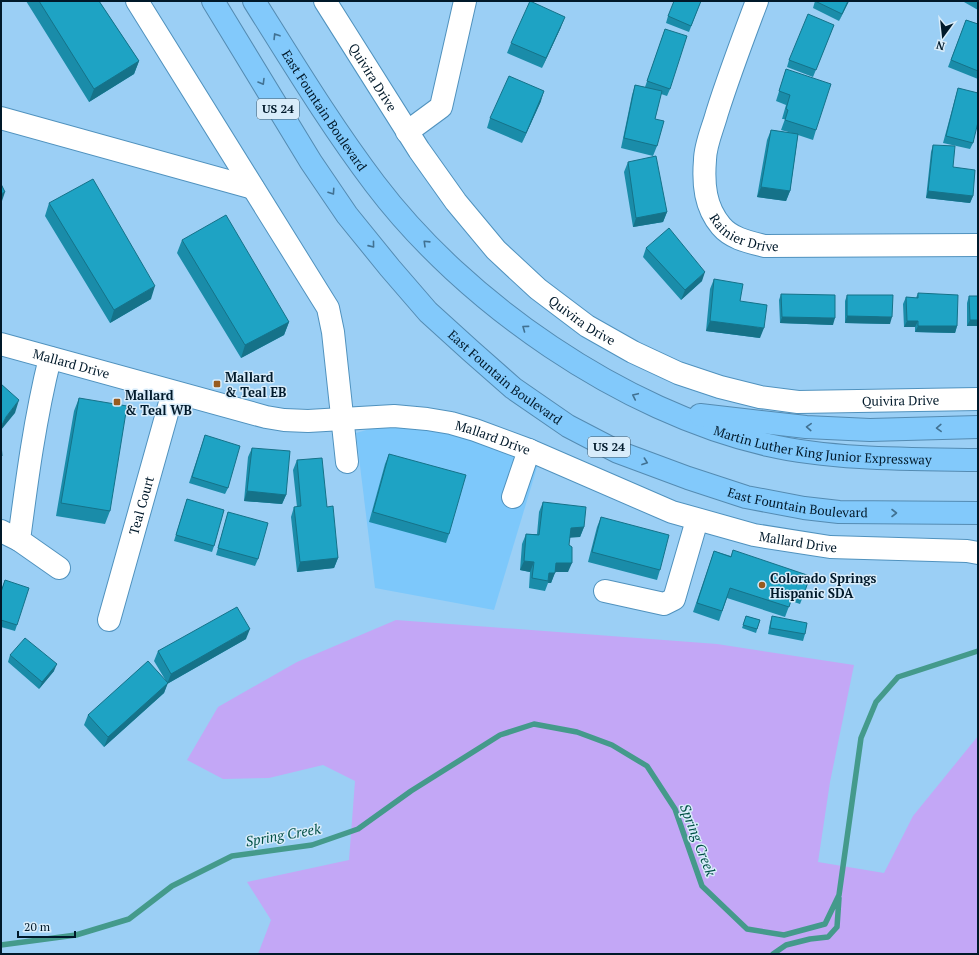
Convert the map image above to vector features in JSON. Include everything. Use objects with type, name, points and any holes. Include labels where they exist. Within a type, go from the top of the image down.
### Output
[{"type":"highway","name":"East Fountain Boulevard","points":[[213,1],[311,162],[347,215],[390,268],[428,312],[471,351],[513,388],[562,422],[618,452],[688,478],[746,497],[804,508],[839,512],[952,513]]},
{"type":"highway","name":"East Fountain Boulevard","points":[[254,1],[328,118],[375,185],[419,236],[463,280],[540,339],[592,373],[671,412]]},
{"type":"highway","points":[[671,412],[806,428],[870,430],[978,427]]},
{"type":"highway","name":"Martin Luther King Junior Expressway","points":[[671,412],[727,434],[770,446],[825,454],[887,458],[978,460]]},
{"type":"highway","name":"US 24","points":[[952,513],[978,513]]},
{"type":"highway","points":[[952,513],[978,517]]},
{"type":"street","points":[[137,1],[328,308],[333,332],[347,462]]},
{"type":"street","name":"Quivira Drive","points":[[325,1],[407,132],[456,202],[496,250],[538,289],[587,326],[633,352],[678,373],[720,387],[760,397],[798,402],[978,399]]},
{"type":"street","name":"Rainier Drive","points":[[757,1],[732,67],[704,158],[704,185],[710,209],[722,227],[739,240],[765,246],[978,245]]},
{"type":"street","points":[[407,132],[441,107],[459,3]]},
{"type":"street","points":[[1,118],[253,188]]},
{"type":"street","name":"Mallard Drive","points":[[1,344],[266,417],[284,420],[308,421],[394,416],[427,418],[451,423],[475,430],[529,450],[659,506],[697,520],[754,535],[830,547],[967,551],[978,553]]},
{"type":"street","points":[[50,358],[40,397],[27,476],[10,536],[58,568]]},
{"type":"street","name":"Teal Court","points":[[109,620],[173,392]]},
{"type":"street","points":[[513,497],[529,450]]},
{"type":"street","points":[[605,591],[664,604],[674,599],[697,520]]},
{"type":"shaded area","points":[[380,426],[412,426],[448,432],[538,464],[494,610],[375,588],[356,433]]},
{"type":"shaded area","points":[[396,620],[717,644],[854,665],[830,782],[818,862],[884,873],[913,816],[978,736],[978,954],[258,954],[271,920],[247,882],[349,860],[355,781],[323,765],[269,778],[223,779],[187,760],[218,707],[297,662]]},
{"type":"building","points":[[39,1],[99,1],[139,61],[94,89]]},
{"type":"building","points":[[530,1],[565,17],[546,58],[511,43]]},
{"type":"building","points":[[674,1],[701,1],[691,26],[668,16]]},
{"type":"building","points":[[815,1],[848,1],[842,14]]},
{"type":"building","points":[[808,14],[834,25],[816,70],[789,60]]},
{"type":"building","points":[[966,20],[978,24],[978,71],[951,60]]},
{"type":"building","points":[[665,29],[687,36],[670,89],[647,81]]},
{"type":"building","points":[[786,69],[831,84],[816,130],[785,120],[790,95],[779,91]]},
{"type":"building","points":[[509,76],[544,91],[526,133],[490,118]]},
{"type":"building","points":[[635,85],[662,91],[655,119],[664,121],[657,146],[624,138]]},
{"type":"building","points":[[958,88],[978,93],[978,122],[973,143],[946,136]]},
{"type":"building","points":[[771,130],[798,134],[790,191],[761,187]]},
{"type":"building","points":[[933,145],[955,146],[953,167],[975,170],[973,196],[928,191]]},
{"type":"building","points":[[656,156],[667,212],[636,218],[628,162]]},
{"type":"building","points":[[93,179],[155,286],[114,310],[49,203]]},
{"type":"building","points":[[1,184],[5,192],[1,194]]},
{"type":"building","points":[[226,215],[289,322],[245,345],[182,240]]},
{"type":"building","points":[[669,228],[705,272],[685,290],[646,248]]},
{"type":"building","points":[[714,279],[743,284],[740,301],[767,305],[764,328],[710,321]]},
{"type":"building","points":[[918,293],[958,295],[957,326],[918,326],[918,321],[907,321],[906,297],[918,298]]},
{"type":"building","points":[[781,294],[835,295],[835,318],[782,317]]},
{"type":"building","points":[[847,295],[893,295],[892,317],[847,316]]},
{"type":"building","points":[[969,296],[978,296],[978,320],[970,320]]},
{"type":"building","points":[[1,384],[19,400],[6,417],[1,427]]},
{"type":"building","points":[[79,398],[127,406],[110,511],[61,503]]},
{"type":"building","points":[[205,435],[240,446],[228,488],[192,477]]},
{"type":"building","points":[[252,448],[290,451],[286,495],[247,491]]},
{"type":"building","points":[[389,454],[466,475],[449,534],[373,512]]},
{"type":"building","points":[[322,458],[327,507],[333,506],[338,558],[300,562],[294,507],[301,506],[297,460]]},
{"type":"building","points":[[187,499],[224,510],[214,546],[176,535]]},
{"type":"building","points":[[543,502],[586,507],[584,527],[571,528],[569,545],[572,547],[572,563],[556,563],[555,573],[549,573],[548,581],[532,578],[534,562],[524,561],[526,534],[539,535]]},
{"type":"building","points":[[228,512],[268,523],[258,559],[218,548]]},
{"type":"building","points":[[601,517],[669,535],[660,570],[592,552]]},
{"type":"building","points":[[733,550],[810,576],[804,594],[794,591],[789,607],[730,588],[722,611],[697,603],[714,551],[731,557]]},
{"type":"building","points":[[5,580],[29,588],[17,625],[1,620],[1,592]]},
{"type":"building","points":[[237,607],[250,629],[171,674],[158,651]]},
{"type":"building","points":[[746,616],[760,620],[757,629],[743,625]]},
{"type":"building","points":[[772,616],[807,623],[805,634],[770,628]]},
{"type":"building","points":[[25,638],[57,664],[42,682],[10,655]]},
{"type":"building","points":[[148,661],[168,683],[108,737],[88,715]]},
{"type":"waterway","name":"Spring Creek","points":[[1,945],[76,935],[129,919],[172,886],[232,856],[312,845],[358,829],[411,791],[500,735],[534,724],[577,732],[612,745],[647,766],[675,809],[702,886],[747,929],[784,935],[825,924],[839,895],[861,738],[876,702],[898,677],[978,651]]},
{"type":"waterway","points":[[773,954],[786,945],[810,939],[828,937],[837,927],[839,898]]},
{"type":"place","name":"Mallard & Teal EB","points":[[217,384]]},
{"type":"place","name":"Mallard & Teal WB","points":[[117,402]]},
{"type":"place","name":"Colorado Springs Hispanic SDA","points":[[762,585]]}]
